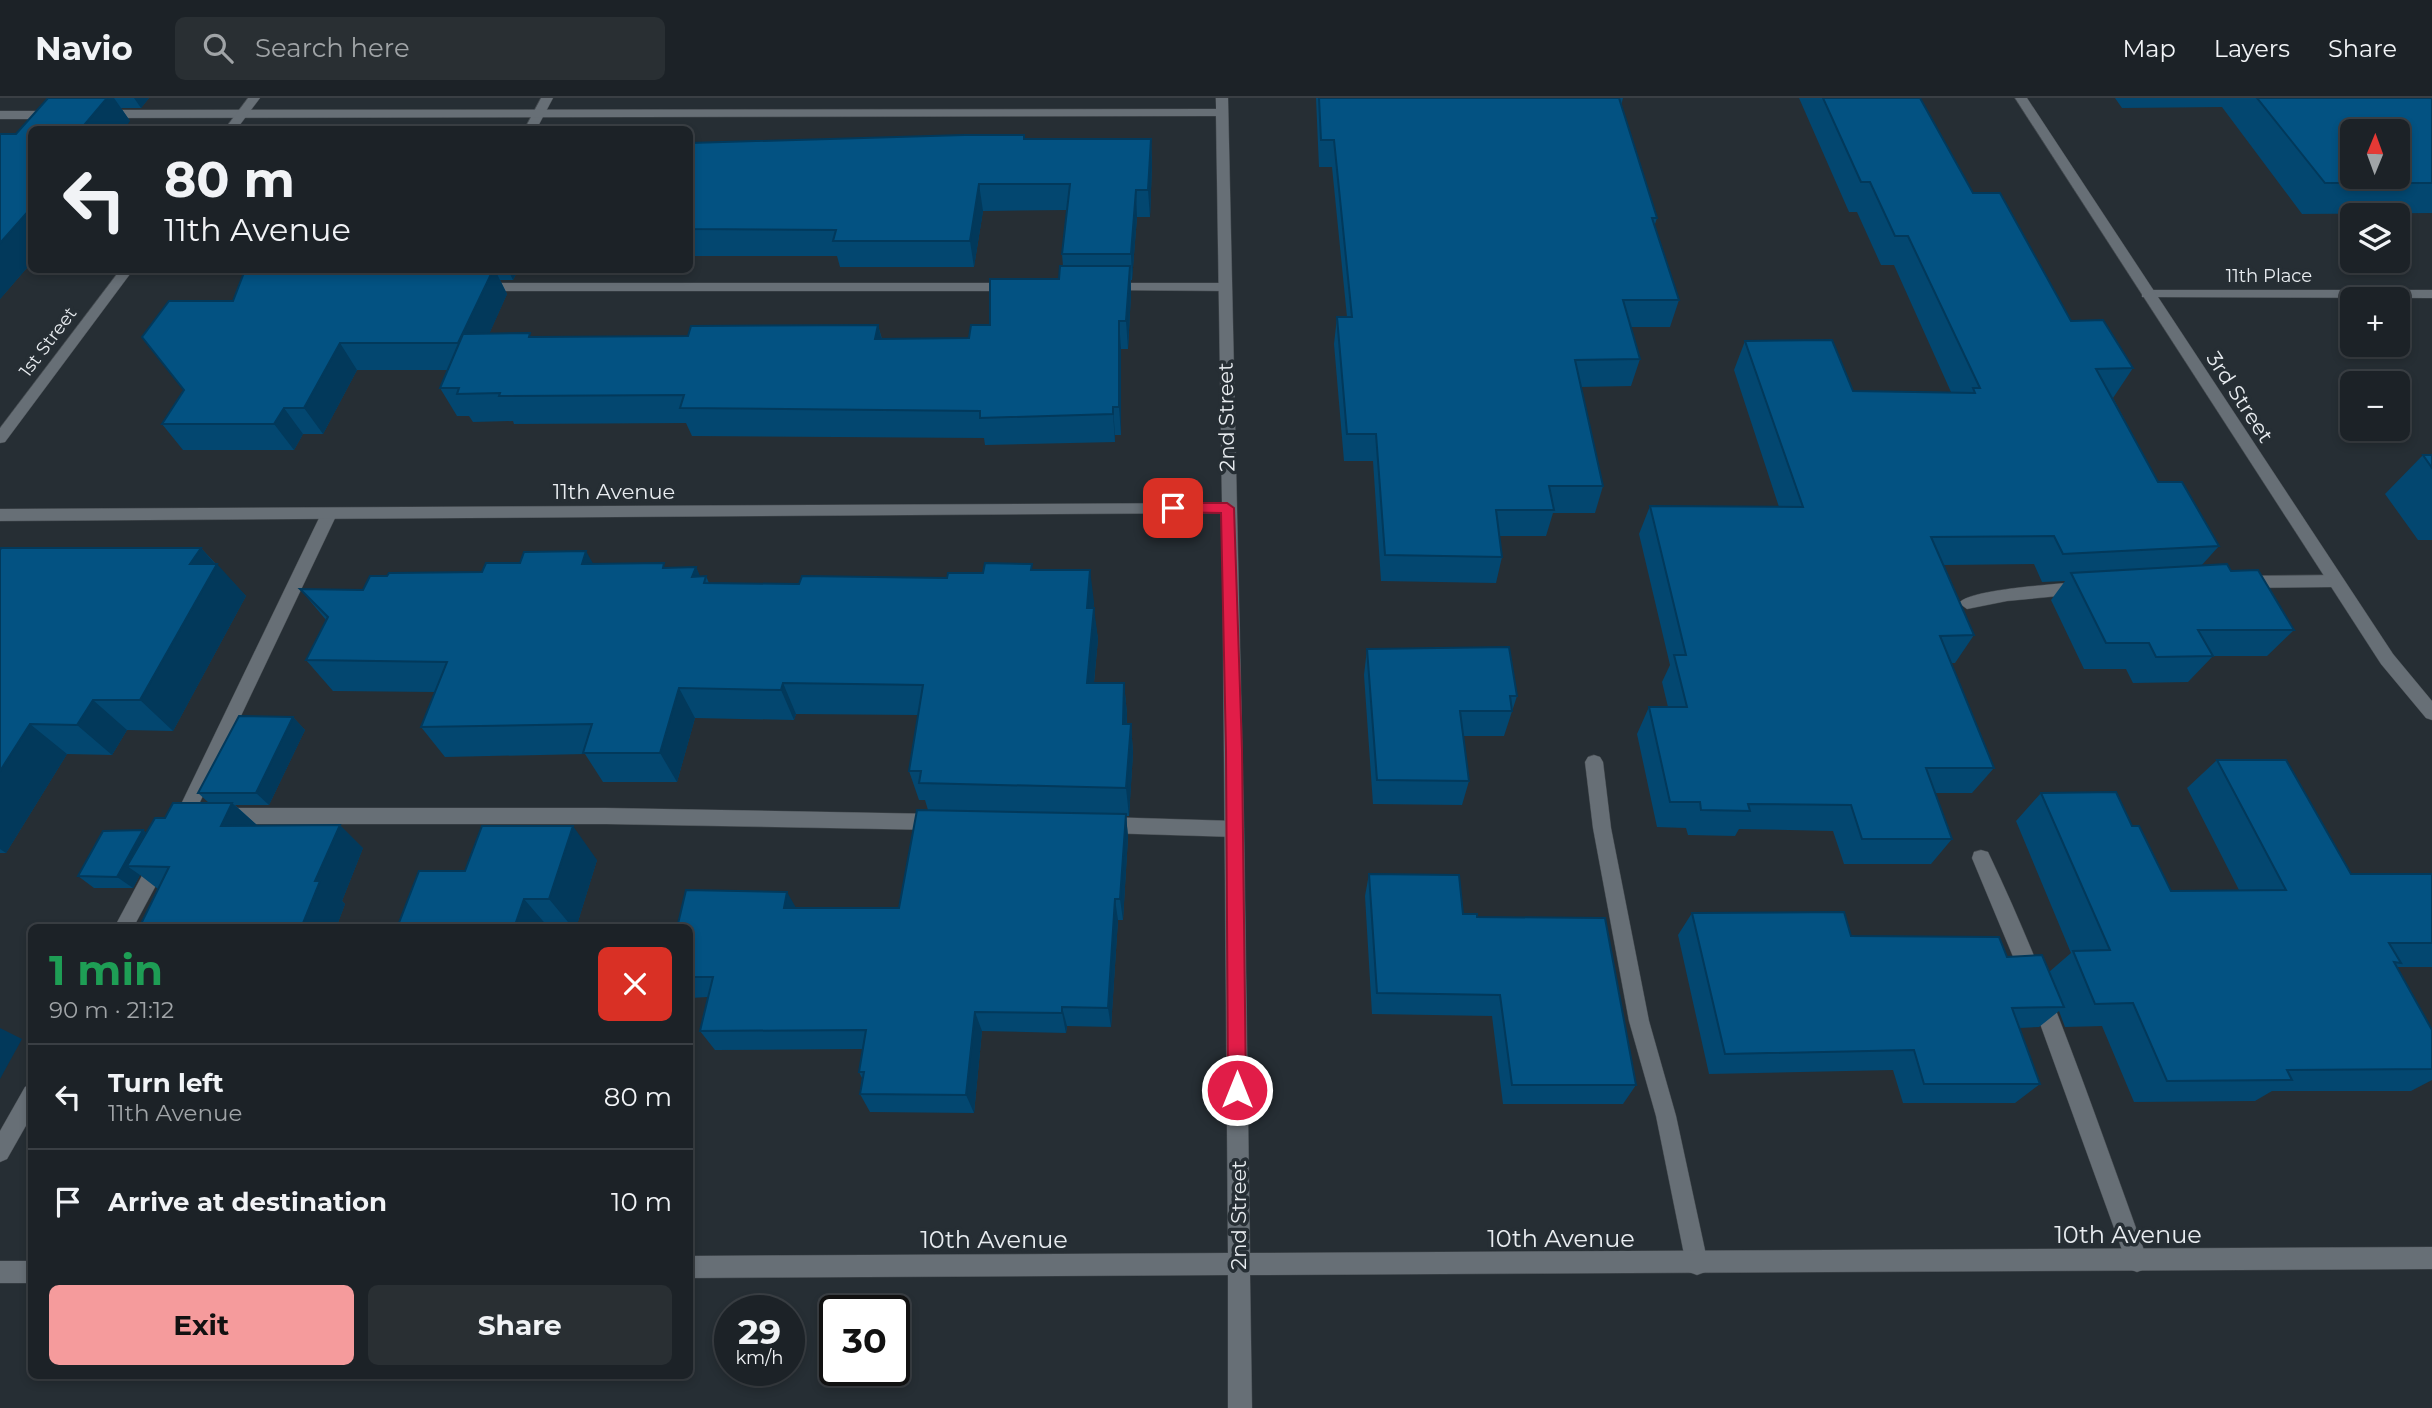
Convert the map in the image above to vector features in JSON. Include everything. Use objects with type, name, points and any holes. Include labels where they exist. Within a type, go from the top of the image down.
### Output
[{"type":"street","points":[[233,126],[254,98]]},
{"type":"street","points":[[532,126],[547,98]]},
{"type":"street","name":"3rd Street","points":[[2021,98],[2387,659],[2432,713]]},
{"type":"street","points":[[83,114],[538,115],[1222,105]]},
{"type":"street","name":"2nd Street","points":[[1222,105],[1227,508],[1235,829],[1240,1408]]},
{"type":"street","points":[[0,115],[69,114]]},
{"type":"street","name":"1st Street","points":[[0,438],[124,273]]},
{"type":"street","points":[[453,273],[450,277],[489,288],[1024,287]]},
{"type":"street","points":[[1093,287],[1225,287]]},
{"type":"street","name":"11th Place","points":[[2147,294],[2432,295]]},
{"type":"street","name":"11th Avenue","points":[[0,515],[1227,508]]},
{"type":"street","points":[[125,924],[185,816],[329,514]]},
{"type":"street","points":[[2230,583],[2335,581]]},
{"type":"street","points":[[1967,603],[2007,595],[2102,586]]},
{"type":"street","points":[[1594,762],[1602,828],[1636,1008],[1666,1116],[1697,1264]]},
{"type":"street","points":[[185,816],[606,816],[956,822]]},
{"type":"street","points":[[1082,825],[1235,829]]},
{"type":"street","points":[[1981,858],[2012,923],[2050,1021],[2137,1261]]},
{"type":"street","points":[[0,1152],[28,1101]]},
{"type":"street","name":"10th Avenue","points":[[693,1268],[2432,1258]]},
{"type":"street","points":[[0,1272],[28,1272]]},
{"type":"building","points":[[48,98],[107,98],[83,126],[28,126],[28,212],[0,243],[0,134],[16,134]]},
{"type":"building","points":[[1319,98],[1619,98],[1657,218],[1652,218],[1679,300],[1623,300],[1640,359],[1575,360],[1603,486],[1549,486],[1554,510],[1496,510],[1502,557],[1385,555],[1376,434],[1347,434],[1337,317],[1352,317],[1334,140],[1321,140]]},
{"type":"building","points":[[1823,98],[1920,98],[1973,193],[2000,193],[2071,321],[2103,320],[2133,368],[2096,369],[2158,482],[2182,482],[2219,546],[2063,554],[2054,536],[1931,537],[1974,635],[1940,636],[1994,768],[1926,768],[1952,839],[1862,839],[1851,805],[1748,804],[1750,811],[1701,810],[1700,802],[1670,802],[1649,707],[1687,707],[1674,655],[1686,655],[1650,506],[1803,507],[1745,341],[1832,340],[1853,391],[1975,393],[1973,388],[1980,388],[1908,236],[1895,236],[1870,182],[1861,182]]},
{"type":"building","points":[[2257,98],[2432,98],[2432,183],[2410,183],[2410,119],[2340,119],[2340,183],[2325,183]]},
{"type":"building","points":[[964,135],[1024,135],[1024,139],[1151,139],[1148,190],[1136,190],[1131,254],[1062,254],[1070,184],[979,184],[970,241],[833,241],[836,230],[693,229],[693,143]]},
{"type":"building","points":[[1060,266],[1130,266],[1126,321],[1119,321],[1119,407],[1113,407],[1113,414],[980,418],[980,411],[680,408],[684,395],[499,396],[500,393],[457,394],[459,388],[440,388],[463,334],[530,333],[529,337],[688,336],[691,326],[878,325],[875,339],[969,338],[971,325],[990,325],[990,279],[1059,279]]},
{"type":"building","points":[[244,273],[492,273],[458,343],[340,343],[304,408],[284,408],[274,424],[162,424],[184,390],[142,337],[169,301],[233,301]]},
{"type":"building","points":[[2423,455],[2432,455],[2432,468]]},
{"type":"building","points":[[201,548],[190,564],[217,564],[140,700],[93,700],[77,725],[30,724],[0,771],[0,550]]},
{"type":"building","points":[[586,551],[582,564],[664,563],[663,568],[696,567],[692,577],[706,576],[704,583],[799,584],[802,576],[947,578],[948,573],[983,573],[985,563],[1032,564],[1031,570],[1090,570],[1087,608],[1094,608],[1087,683],[1124,683],[1123,724],[1131,724],[1126,788],[919,783],[921,771],[909,771],[923,685],[783,683],[781,690],[679,688],[660,753],[583,753],[592,724],[421,727],[447,662],[306,660],[328,617],[300,589],[363,590],[370,576],[387,576],[389,573],[482,572],[486,563],[520,563],[524,552]]},
{"type":"building","points":[[2227,564],[2231,571],[2258,570],[2294,630],[2198,630],[2213,656],[2156,657],[2149,643],[2106,643],[2071,573]]},
{"type":"building","points":[[1509,647],[1517,696],[1510,696],[1512,711],[1460,711],[1469,781],[1377,780],[1367,649]]},
{"type":"building","points":[[239,716],[293,717],[256,793],[198,793]]},
{"type":"building","points":[[2217,760],[2286,760],[2351,874],[2432,874],[2432,943],[2389,943],[2401,963],[2394,962],[2432,1030],[2432,1069],[2287,1070],[2292,1080],[2167,1081],[2133,1003],[2095,1004],[2073,951],[2110,950],[2041,793],[2116,792],[2132,826],[2139,826],[2171,891],[2286,890]]},
{"type":"building","points":[[173,803],[232,803],[221,826],[340,825],[315,881],[320,881],[303,924],[141,924],[169,867],[127,866],[155,818],[165,818]]},
{"type":"building","points":[[917,810],[1126,814],[1120,899],[1115,899],[1108,1008],[1062,1007],[1062,1013],[975,1012],[966,1095],[860,1094],[864,1072],[859,1072],[866,1030],[700,1031],[713,977],[693,977],[693,924],[678,924],[686,890],[787,892],[784,908],[899,908]]},
{"type":"building","points":[[482,826],[573,826],[549,899],[524,899],[515,924],[399,924],[419,871],[465,871]]},
{"type":"building","points":[[143,830],[117,877],[78,876],[103,831]]},
{"type":"building","points":[[1369,874],[1459,875],[1463,914],[1477,914],[1477,917],[1605,918],[1636,1085],[1512,1085],[1500,995],[1377,993]]},
{"type":"building","points":[[1844,912],[1851,936],[1999,937],[2007,957],[2042,955],[2064,1007],[2012,1008],[2040,1084],[1924,1084],[1914,1050],[1725,1054],[1692,913]]},
{"type":"route","points":[[1173,508],[1227,508],[1234,750],[1237,1090]]}]
